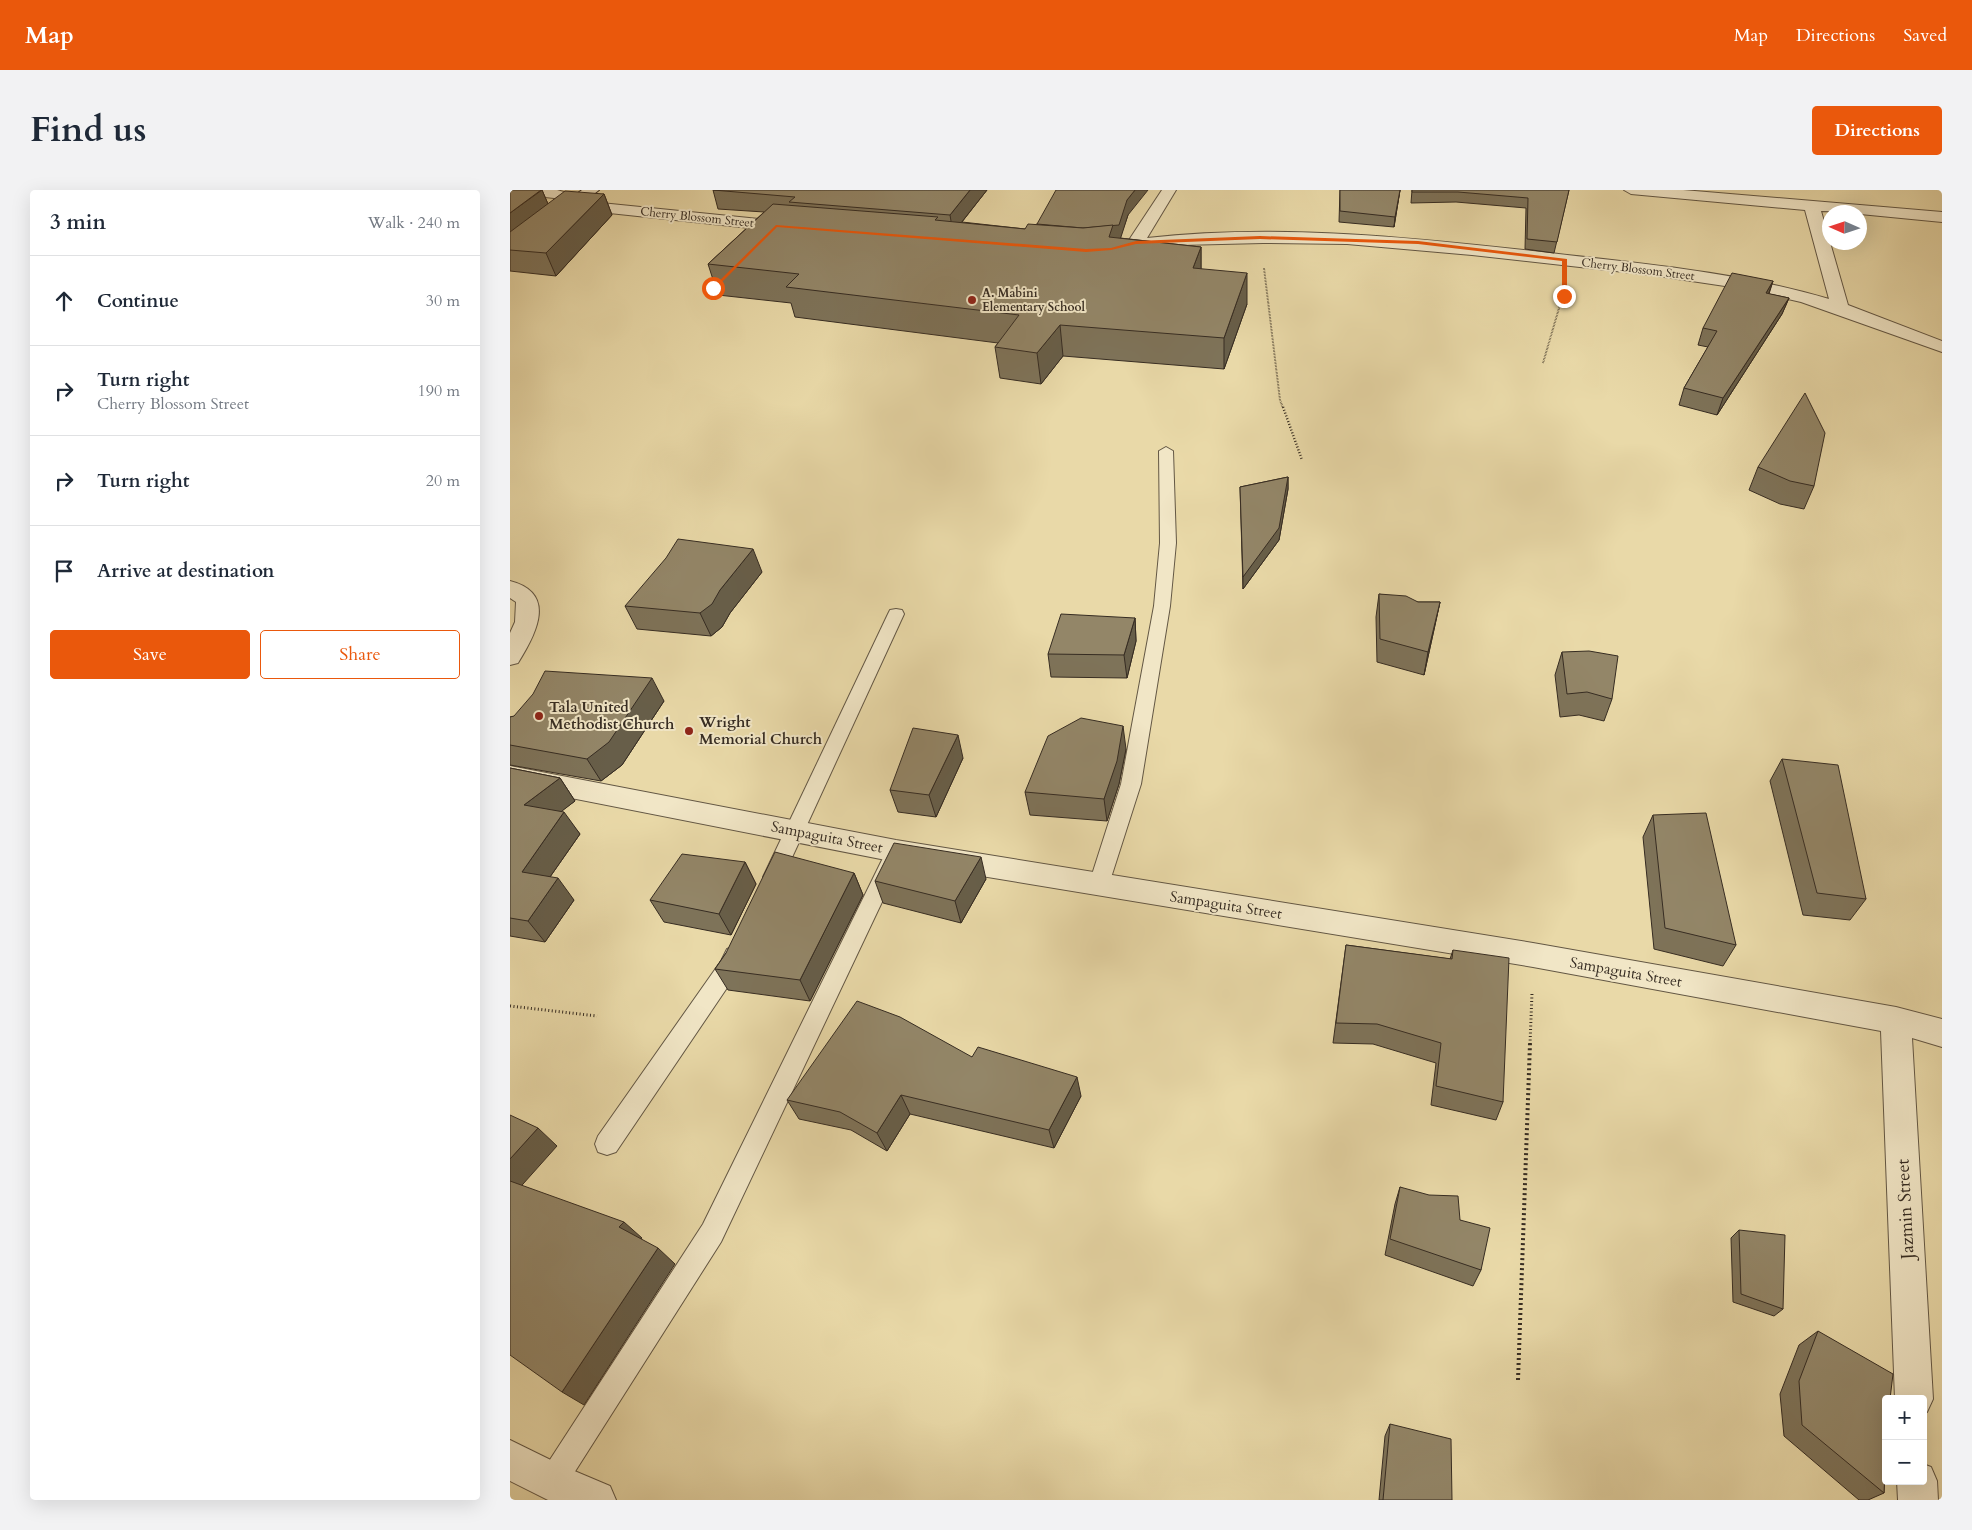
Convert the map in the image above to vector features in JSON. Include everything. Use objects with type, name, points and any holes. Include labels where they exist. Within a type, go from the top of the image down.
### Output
[{"type":"street","name":"Cherry Blossom Street","points":[[518,190],[555,194],[600,207],[799,228]]},
{"type":"street","points":[[510,252],[592,190]]},
{"type":"street","points":[[1136,242],[1169,190]]},
{"type":"street","points":[[1631,190],[1942,217]]},
{"type":"street","points":[[1812,206],[1840,308]]},
{"type":"street","name":"Cherry Blossom Street","points":[[1099,250],[1136,242],[1260,237],[1418,243],[1732,281],[1799,296],[1840,308],[1942,347]]},
{"type":"street","points":[[510,588],[527,599],[527,622],[510,657]]},
{"type":"street","name":"Sampaguita Street","points":[[510,776],[896,851],[1534,955],[1896,1020],[1942,1033]]},
{"type":"street","name":"Jazmin Street","points":[[1896,1020],[1914,1395]]},
{"type":"street","points":[[510,1460],[546,1491],[596,1500]]},
{"type":"street","points":[[1917,1485],[1918,1500]]},
{"type":"lane","points":[[762,240],[776,226]]},
{"type":"lane","points":[[1099,884],[1130,784],[1162,606],[1168,543],[1166,451]]},
{"type":"lane","points":[[763,896],[896,614]]},
{"type":"lane","points":[[546,1491],[712,1233],[896,851]]},
{"type":"lane","points":[[607,1144],[729,967],[742,940]]},
{"type":"path","points":[[1260,237],[1280,400],[1302,460]]},
{"type":"path","points":[[1543,362],[1564,296],[1565,260]]},
{"type":"path","points":[[1518,1380],[1534,955]]},
{"type":"path","points":[[510,1006],[597,1016]]},
{"type":"building","points":[[510,190],[541,190],[510,213]]},
{"type":"building","points":[[713,190],[970,190],[950,215],[789,202],[795,197]]},
{"type":"building","points":[[1056,190],[1135,190],[1127,200],[1119,225],[1083,228],[1037,224]]},
{"type":"building","points":[[1340,190],[1400,190],[1395,217],[1340,211]]},
{"type":"building","points":[[1412,190],[1569,190],[1557,242],[1527,239],[1528,198],[1458,192],[1412,192]]},
{"type":"building","points":[[565,191],[604,194],[546,253],[510,250],[510,232]]},
{"type":"building","points":[[773,204],[938,217],[935,220],[1025,229],[1028,224],[1083,228],[1113,225],[1109,237],[1201,247],[1193,268],[1247,273],[1224,338],[1060,325],[1037,353],[995,347],[1019,315],[786,287],[799,274],[708,264]]},
{"type":"building","points":[[1732,273],[1773,281],[1766,293],[1789,298],[1723,398],[1684,388],[1717,331],[1703,328]]},
{"type":"building","points":[[1805,393],[1825,433],[1814,486],[1790,481],[1758,467]]},
{"type":"building","points":[[1288,477],[1279,528],[1243,577],[1240,487]]},
{"type":"building","points":[[678,539],[753,549],[720,590],[712,604],[700,613],[625,606],[666,558]]},
{"type":"building","points":[[1379,594],[1406,596],[1418,602],[1440,602],[1428,652],[1380,639]]},
{"type":"building","points":[[1061,614],[1135,618],[1124,655],[1048,654]]},
{"type":"building","points":[[1589,651],[1618,656],[1612,699],[1587,692],[1567,694],[1562,652]]},
{"type":"building","points":[[545,671],[652,678],[609,742],[587,759],[510,745],[510,717],[514,716],[533,694]]},
{"type":"building","points":[[1081,718],[1123,726],[1117,761],[1104,799],[1025,792],[1048,736]]},
{"type":"building","points":[[913,728],[958,735],[929,795],[890,790]]},
{"type":"building","points":[[1782,759],[1838,765],[1866,899],[1817,893]]},
{"type":"building","points":[[510,768],[560,778],[524,805],[564,812],[522,872],[558,878],[528,921],[510,918]]},
{"type":"building","points":[[1706,813],[1736,945],[1665,928],[1653,815]]},
{"type":"building","points":[[894,843],[981,857],[955,901],[875,881]]},
{"type":"building","points":[[775,852],[854,873],[800,980],[715,969],[726,953]]},
{"type":"building","points":[[682,854],[745,862],[719,914],[650,900]]},
{"type":"building","points":[[1346,945],[1452,959],[1453,950],[1509,958],[1503,1102],[1436,1086],[1441,1043],[1377,1024],[1336,1023]]},
{"type":"building","points":[[857,1001],[900,1017],[972,1057],[978,1047],[1077,1077],[1049,1130],[901,1095],[877,1133],[840,1112],[787,1100]]},
{"type":"building","points":[[510,1115],[538,1128],[510,1159]]},
{"type":"building","points":[[510,1181],[624,1222],[619,1227],[658,1248],[562,1392],[510,1355]]},
{"type":"building","points":[[1400,1187],[1429,1195],[1458,1196],[1460,1220],[1490,1228],[1481,1270],[1390,1239]]},
{"type":"building","points":[[1739,1230],[1785,1235],[1783,1309],[1741,1294]]},
{"type":"building","points":[[1818,1331],[1893,1374],[1890,1395],[1882,1395],[1882,1485],[1884,1485],[1884,1493],[1802,1425],[1799,1381]]},
{"type":"building","points":[[1390,1424],[1451,1439],[1452,1500],[1383,1500]]},
{"type":"place","name":"A. Mabini Elementary School","points":[[972,300]]},
{"type":"place","name":"Tala United Methodist Church","points":[[539,716]]},
{"type":"place","name":"Wright Memorial Church","points":[[689,731]]},
{"type":"route","points":[[713,288],[776,226],[1086,251],[1111,249],[1136,242],[1260,237],[1418,243],[1565,260],[1564,296]]}]
